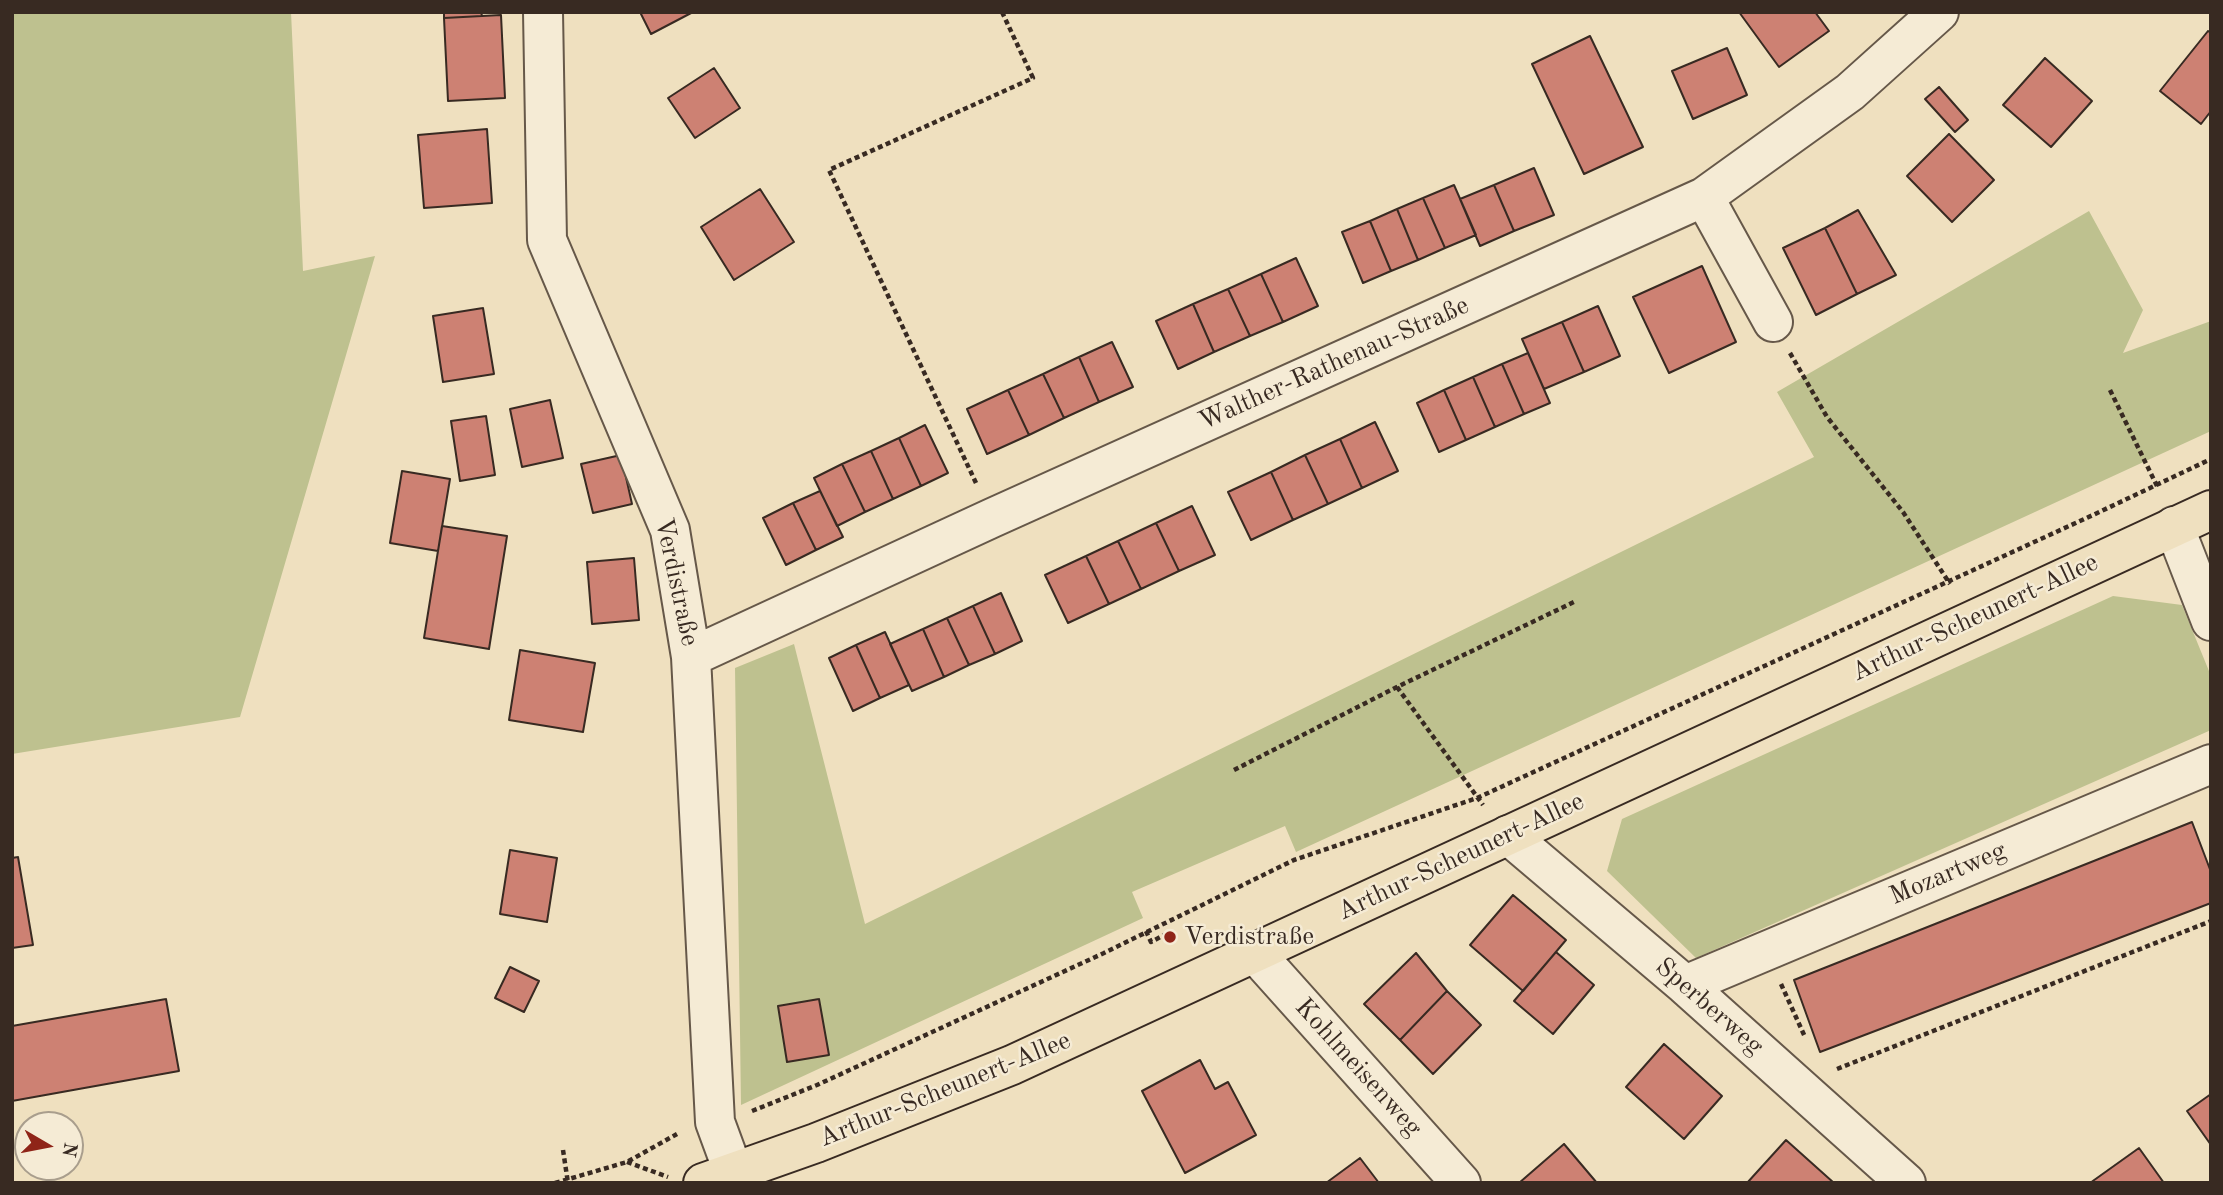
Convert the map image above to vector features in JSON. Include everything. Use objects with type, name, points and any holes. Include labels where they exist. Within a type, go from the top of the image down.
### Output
[{"type":"main road","name":"Arthur-Scheunert-Allee","points":[[703,1178],[799,1149],[1012,1065],[2211,510]]},
{"type":"street","name":"Verdistraße","points":[[543,12],[547,240],[670,530],[691,657],[715,1122],[703,1178]]},
{"type":"street","name":"Walther-Rathenau-Straße","points":[[691,657],[992,518],[1704,197],[1850,92],[1939,12]]},
{"type":"street","points":[[1704,197],[1773,322]]},
{"type":"street","points":[[2174,526],[2211,621]]},
{"type":"street","name":"Mozartweg","points":[[1685,985],[2211,764]]},
{"type":"street","name":"Sperberweg","points":[[1508,835],[1685,985],[1906,1183]]},
{"type":"street","name":"Kohlmeisenweg","points":[[1255,953],[1461,1183]]},
{"type":"path","points":[[992,518],[829,170],[1033,78],[1002,12]]},
{"type":"path","points":[[1773,322],[1827,417],[1903,512],[1949,582]]},
{"type":"path","points":[[2110,390],[2147,464]]},
{"type":"path","points":[[745,1114],[829,1079],[1104,953],[1294,860],[1477,798],[2211,459]]},
{"type":"path","points":[[1234,770],[1397,687],[1576,601]]},
{"type":"path","points":[[1397,687],[1477,798],[1508,835]]},
{"type":"path","points":[[1835,1070],[2211,921]]},
{"type":"path","points":[[1146,931],[1151,942],[1168,933],[1170,937]]},
{"type":"path","points":[[1766,951],[1805,1037]]},
{"type":"path","points":[[555,1183],[626,1162],[681,1132]]},
{"type":"path","points":[[563,1150],[568,1181]]},
{"type":"path","points":[[626,1162],[703,1178]]},
{"type":"green space","points":[[12,12],[291,12],[303,271],[375,256],[240,717],[12,754]]},
{"type":"green space","points":[[2089,211],[2143,310],[2123,353],[2211,321],[2211,431],[1296,852],[1285,826],[1132,892],[1143,918],[741,1105],[735,668],[794,644],[865,924],[1814,457],[1777,392]]},
{"type":"green space","points":[[2113,596],[2182,605],[2211,676],[2211,730],[1696,958],[1607,871],[1622,819]]},
{"type":"building","points":[[444,12],[481,12],[482,16],[444,18]]},
{"type":"building","points":[[640,12],[693,12],[651,34]]},
{"type":"building","points":[[1739,12],[1815,12],[1829,31],[1779,67]]},
{"type":"building","points":[[501,15],[505,98],[448,101],[444,18]]},
{"type":"building","points":[[2208,31],[2211,33],[2211,111],[2201,124],[2160,91]]},
{"type":"building","points":[[1590,36],[1643,147],[1584,174],[1532,64]]},
{"type":"building","points":[[1727,48],[1747,95],[1693,119],[1672,71]]},
{"type":"building","points":[[2045,58],[2092,101],[2051,147],[2003,105]]},
{"type":"building","points":[[714,68],[740,108],[695,138],[668,98]]},
{"type":"building","points":[[1939,87],[1968,120],[1955,132],[1925,99]]},
{"type":"building","points":[[487,129],[492,203],[424,208],[418,135]]},
{"type":"building","points":[[1949,134],[1994,180],[1952,222],[1907,176]]},
{"type":"building","points":[[1534,168],[1554,215],[1514,231],[1494,185]]},
{"type":"building","points":[[1454,185],[1476,235],[1445,248],[1423,198]]},
{"type":"building","points":[[1494,185],[1514,231],[1480,246],[1460,199]]},
{"type":"building","points":[[760,189],[794,242],[734,280],[701,227]]},
{"type":"building","points":[[1423,198],[1445,248],[1418,260],[1397,209]]},
{"type":"building","points":[[1397,209],[1418,260],[1391,271],[1370,221]]},
{"type":"building","points":[[1858,210],[1896,275],[1857,294],[1825,228]]},
{"type":"building","points":[[1370,221],[1391,271],[1363,283],[1342,232]]},
{"type":"building","points":[[1825,228],[1857,294],[1816,315],[1783,248]]},
{"type":"building","points":[[1296,258],[1318,306],[1283,322],[1261,274]]},
{"type":"building","points":[[1702,266],[1736,342],[1669,373],[1633,297]]},
{"type":"building","points":[[1261,274],[1283,322],[1250,336],[1228,289]]},
{"type":"building","points":[[1228,289],[1250,336],[1214,352],[1193,304]]},
{"type":"building","points":[[1193,304],[1214,352],[1178,369],[1156,321]]},
{"type":"building","points":[[1598,306],[1620,356],[1584,372],[1562,322]]},
{"type":"building","points":[[483,308],[494,374],[443,382],[433,316]]},
{"type":"building","points":[[1562,322],[1584,372],[1544,389],[1522,339]]},
{"type":"building","points":[[1112,342],[1133,387],[1099,402],[1079,357]]},
{"type":"building","points":[[1528,353],[1550,403],[1524,414],[1502,364]]},
{"type":"building","points":[[1079,357],[1099,402],[1064,418],[1043,374]]},
{"type":"building","points":[[1502,364],[1524,414],[1495,427],[1473,377]]},
{"type":"building","points":[[1043,374],[1064,418],[1029,435],[1008,390]]},
{"type":"building","points":[[1473,377],[1495,427],[1466,440],[1444,390]]},
{"type":"building","points":[[1008,390],[1029,435],[987,454],[967,409]]},
{"type":"building","points":[[1444,390],[1466,440],[1439,452],[1417,403]]},
{"type":"building","points":[[550,400],[563,458],[522,467],[510,409]]},
{"type":"building","points":[[486,416],[495,475],[460,481],[451,421]]},
{"type":"building","points":[[1375,422],[1398,471],[1362,488],[1340,439]]},
{"type":"building","points":[[925,425],[948,473],[921,486],[899,438]]},
{"type":"building","points":[[899,438],[921,486],[893,499],[871,451]]},
{"type":"building","points":[[1340,439],[1362,488],[1328,504],[1305,455]]},
{"type":"building","points":[[871,451],[893,499],[865,512],[842,464]]},
{"type":"building","points":[[621,455],[632,504],[593,513],[581,464]]},
{"type":"building","points":[[1305,455],[1328,504],[1293,520],[1271,472]]},
{"type":"building","points":[[842,464],[865,512],[837,526],[814,478]]},
{"type":"building","points":[[402,471],[450,479],[438,551],[390,543]]},
{"type":"building","points":[[1271,472],[1293,520],[1251,540],[1228,492]]},
{"type":"building","points":[[820,491],[843,537],[816,550],[793,503]]},
{"type":"building","points":[[793,503],[816,550],[786,565],[763,518]]},
{"type":"building","points":[[1192,506],[1215,555],[1179,571],[1156,523]]},
{"type":"building","points":[[1156,523],[1179,571],[1141,589],[1118,541]]},
{"type":"building","points":[[442,526],[507,536],[489,649],[424,638]]},
{"type":"building","points":[[1118,541],[1141,589],[1109,604],[1086,556]]},
{"type":"building","points":[[1086,556],[1109,604],[1068,623],[1045,575]]},
{"type":"building","points":[[634,558],[639,620],[592,624],[587,562]]},
{"type":"building","points":[[1001,593],[1022,641],[995,654],[973,606]]},
{"type":"building","points":[[973,606],[995,654],[969,665],[947,618]]},
{"type":"building","points":[[947,618],[969,665],[944,677],[923,629]]},
{"type":"building","points":[[923,629],[944,677],[912,691],[890,644]]},
{"type":"building","points":[[885,632],[909,685],[880,698],[856,645]]},
{"type":"building","points":[[856,645],[880,698],[853,711],[829,658]]},
{"type":"building","points":[[520,650],[595,663],[583,732],[509,720]]},
{"type":"building","points":[[2192,822],[2211,872],[2211,903],[1820,1052],[1794,980]]},
{"type":"building","points":[[510,850],[557,858],[547,922],[500,914]]},
{"type":"building","points":[[18,857],[33,945],[12,948],[12,858]]},
{"type":"building","points":[[1513,895],[1566,940],[1523,991],[1470,945]]},
{"type":"building","points":[[1556,952],[1594,985],[1553,1034],[1514,1001]]},
{"type":"building","points":[[1416,953],[1447,991],[1400,1040],[1364,1004]]},
{"type":"building","points":[[510,967],[539,981],[524,1012],[495,998]]},
{"type":"building","points":[[1447,991],[1481,1025],[1433,1074],[1400,1040]]},
{"type":"building","points":[[166,999],[179,1071],[12,1101],[12,1026]]},
{"type":"building","points":[[819,999],[829,1055],[787,1062],[778,1006]]},
{"type":"building","points":[[1664,1044],[1722,1096],[1684,1139],[1626,1087]]},
{"type":"building","points":[[1200,1060],[1215,1089],[1228,1082],[1256,1135],[1185,1173],[1142,1091]]},
{"type":"building","points":[[2211,1094],[2211,1145],[2187,1111]]},
{"type":"building","points":[[1786,1140],[1834,1183],[1747,1183]]},
{"type":"building","points":[[1564,1144],[1597,1183],[1519,1183]]},
{"type":"building","points":[[2139,1148],[2164,1183],[2090,1183]]},
{"type":"building","points":[[1360,1158],[1379,1183],[1326,1183]]},
{"type":"place","name":"Verdistraße","points":[[1170,937]]}]
